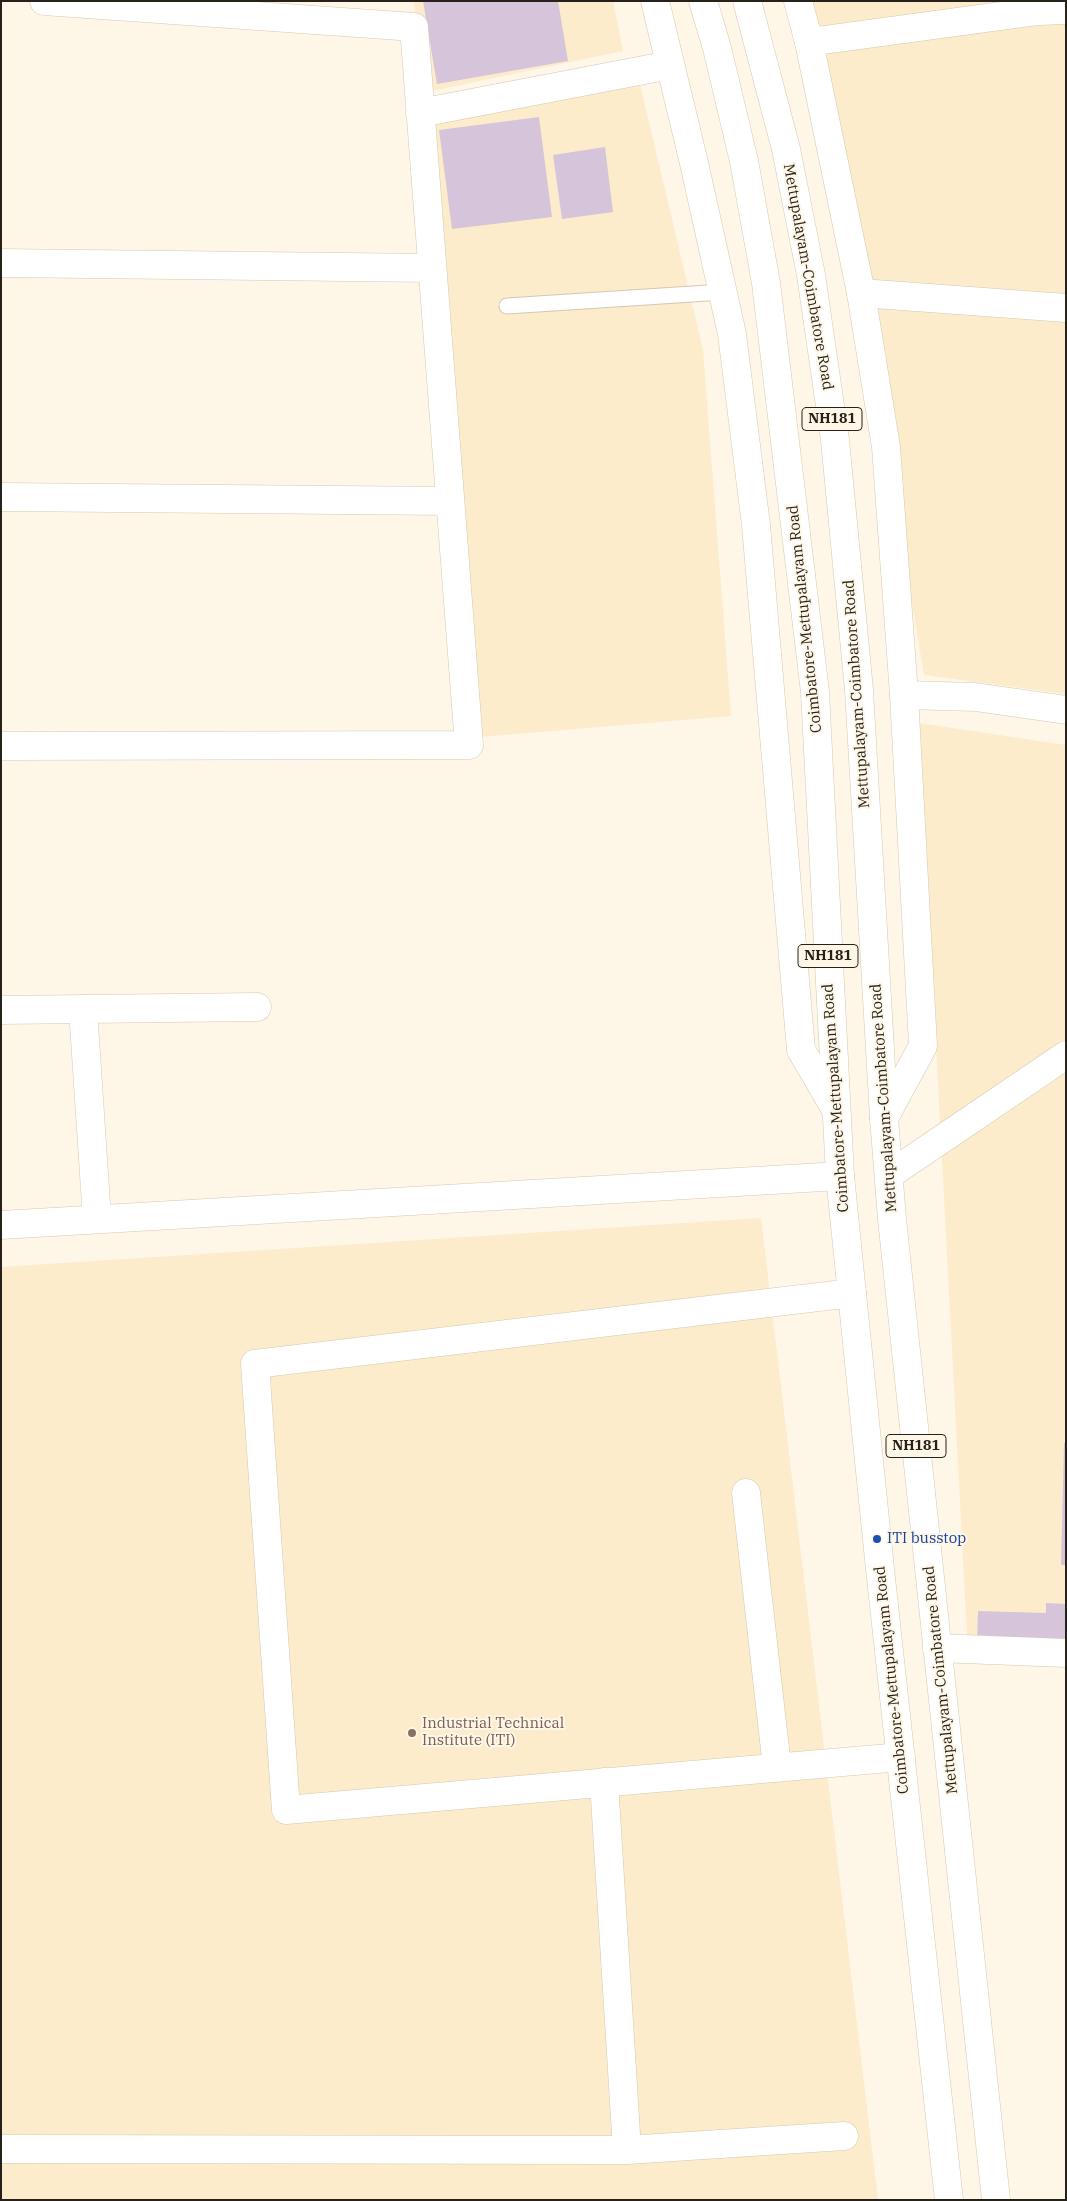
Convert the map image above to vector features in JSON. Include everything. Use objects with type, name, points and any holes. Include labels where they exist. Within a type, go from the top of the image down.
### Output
[{"type":"main road","points":[[1,746],[469,745],[414,28],[44,1]]},
{"type":"main road","points":[[655,1],[732,334],[756,525],[800,1050],[835,1108]]},
{"type":"main road","name":"Coimbatore-Mettupalayam Road","points":[[703,1],[717,48],[744,161],[766,283],[816,692],[835,1108],[840,1176],[949,2200]]},
{"type":"main road","name":"Mettupalayam-Coimbatore Road","points":[[747,1],[786,149],[811,275],[835,440],[859,690],[884,1118],[889,1174],[996,2200]]},
{"type":"main road","points":[[798,1],[809,42],[861,293],[886,447],[904,695],[923,1046],[884,1118]]},
{"type":"main road","points":[[809,42],[1038,11],[1066,10]]},
{"type":"main road","points":[[420,113],[670,64]]},
{"type":"main road","points":[[1,263],[432,268]]},
{"type":"main road","points":[[861,293],[1066,308]]},
{"type":"main road","points":[[1,497],[450,501]]},
{"type":"main road","points":[[904,695],[975,697],[1066,710]]},
{"type":"main road","points":[[1,1010],[257,1007]]},
{"type":"main road","points":[[83,1009],[97,1219]]},
{"type":"main road","points":[[889,1174],[1066,1055]]},
{"type":"main road","points":[[1,1225],[840,1176]]},
{"type":"main road","points":[[852,1293],[255,1364],[286,1810],[901,1757]]},
{"type":"main road","points":[[746,1494],[777,1767]]},
{"type":"main road","points":[[937,1648],[1066,1654]]},
{"type":"main road","points":[[604,1782],[628,2150]]},
{"type":"main road","points":[[1,2148],[628,2150],[844,2136]]},
{"type":"lane","points":[[508,306],[723,292]]},
{"type":"shaded area","points":[[413,1],[613,1],[623,51],[432,91]]},
{"type":"shaded area","points":[[811,1],[1066,1],[1066,694],[924,675]]},
{"type":"shaded area","points":[[640,84],[703,350],[731,716],[480,737],[455,383],[432,124]]},
{"type":"shaded area","points":[[919,723],[1066,745],[1066,1642],[967,1635]]},
{"type":"shaded area","name":"Industrial Technical Institute (ITI)","points":[[761,1218],[878,2200],[1,2200],[1,1267]]},
{"type":"building","points":[[423,1],[558,1],[568,61],[437,84]]},
{"type":"building","points":[[539,117],[552,217],[452,229],[439,130]]},
{"type":"building","points":[[605,147],[613,212],[562,219],[553,155]]},
{"type":"building","points":[[1064,1443],[1066,1443],[1066,1565],[1061,1565]]},
{"type":"building","points":[[1046,1603],[1066,1604],[1066,1645],[977,1643],[978,1611],[1046,1613]]},
{"type":"place","name":"ITI busstop","points":[[877,1539]]},
{"type":"place","name":"Industrial Technical Institute (ITI)","points":[[412,1733]]}]
